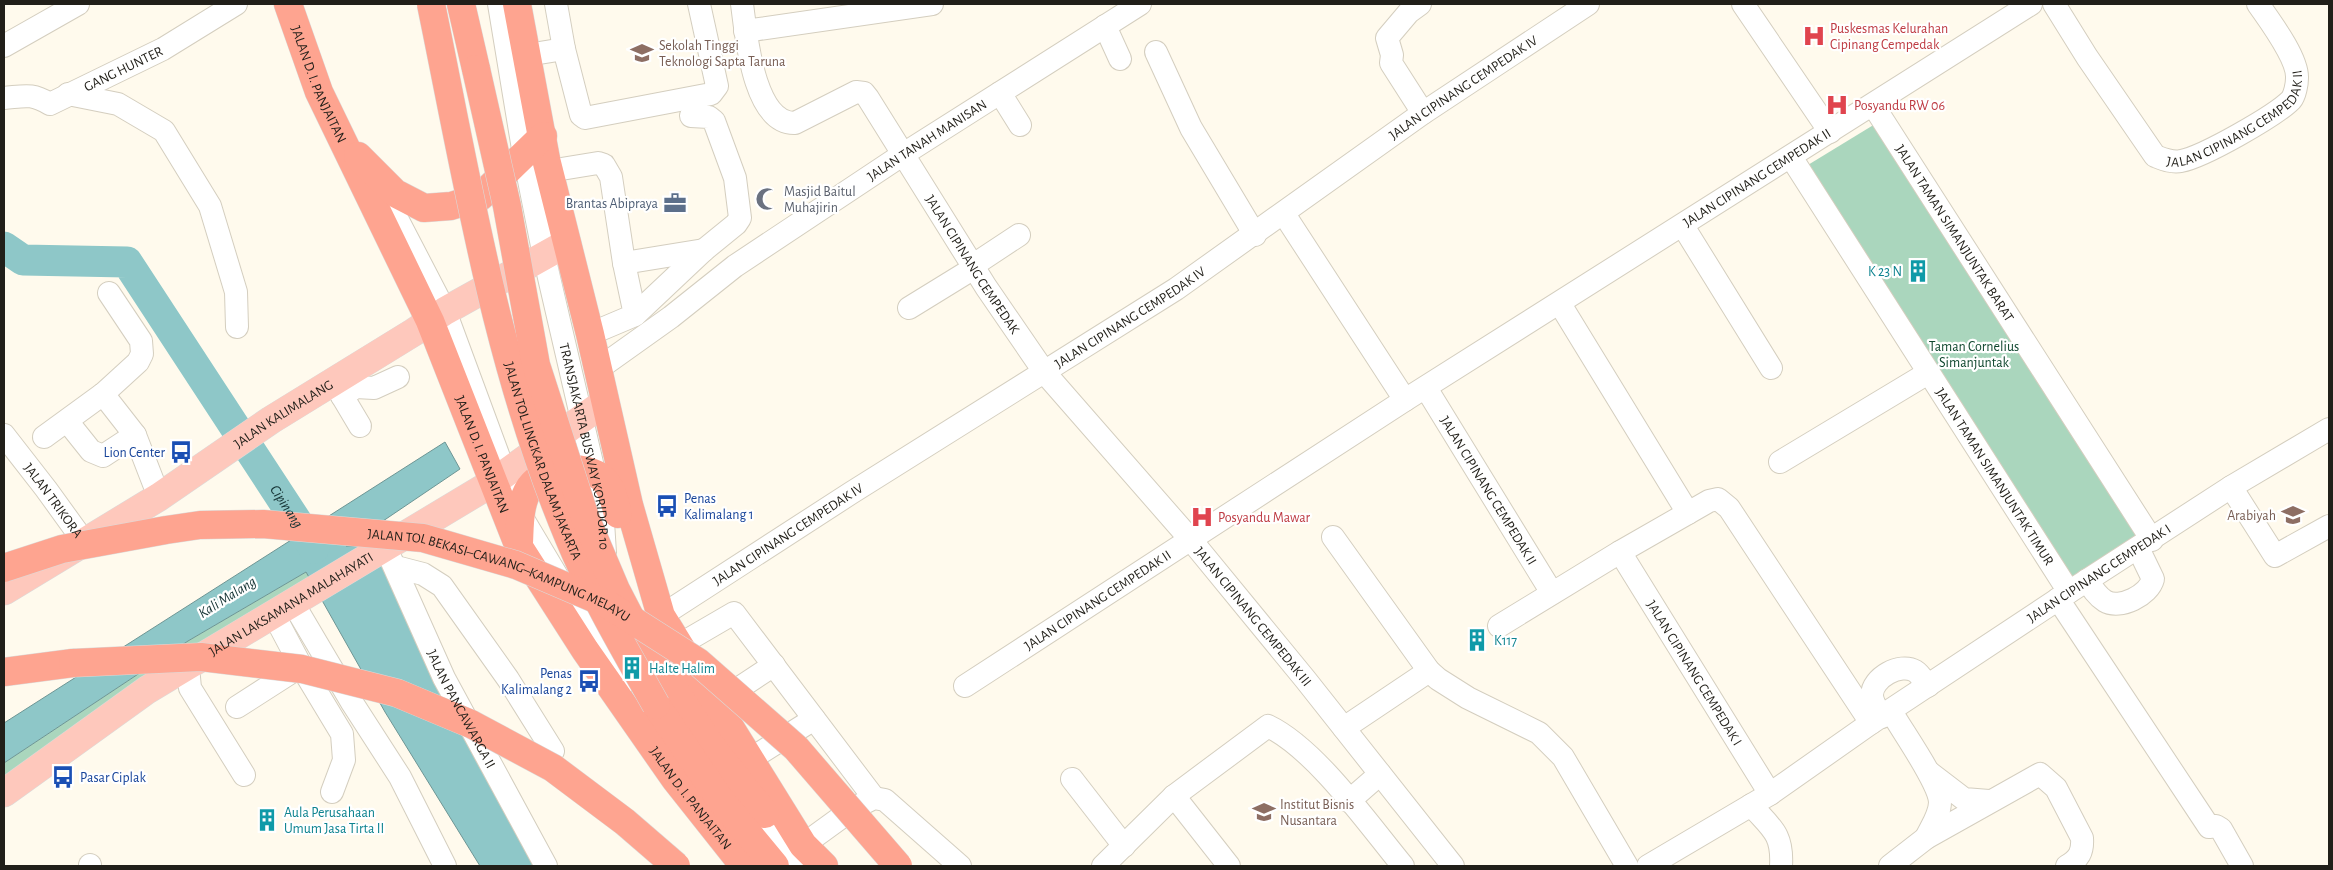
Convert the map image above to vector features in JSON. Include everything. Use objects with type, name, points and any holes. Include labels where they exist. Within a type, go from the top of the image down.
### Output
[{"type":"highway","name":"JALAN D. I. PANJAITAN","points":[[288,4],[319,92],[340,136],[437,316],[499,478],[519,547],[585,650],[675,779],[744,866]]},
{"type":"highway","name":"JALAN TOL LINGKAR DALAM JAKARTA","points":[[431,4],[492,298],[512,376],[569,538],[597,599],[656,705],[719,798],[775,866]]},
{"type":"highway","points":[[461,4],[476,69]]},
{"type":"highway","points":[[469,4],[476,69]]},
{"type":"highway","points":[[517,4],[527,55],[533,146],[549,171],[556,250],[590,334],[639,544],[661,616],[753,766],[803,859],[824,866]]},
{"type":"highway","name":"JALAN TOL LINGKAR DALAM JAKARTA","points":[[476,69],[507,206],[536,365],[585,517],[616,590],[646,646],[711,746],[803,859]]},
{"type":"highway","points":[[340,136],[395,194],[424,208],[451,206],[480,196],[533,146]]},
{"type":"highway","points":[[519,547],[520,514],[530,486],[545,474],[572,468],[602,478],[611,489],[639,581],[654,620],[721,735],[753,766]]},
{"type":"highway","name":"JALAN TOL BEKASI–CAWANG–KAMPUNG MELAYU","points":[[7,577],[62,549],[200,525],[263,524],[423,538],[516,565],[607,604],[698,662],[796,748],[898,866]]},
{"type":"highway","points":[[4,672],[73,663],[201,657],[302,669],[397,693],[471,724],[553,768],[625,822],[676,866]]},
{"type":"main road","name":"JALAN KALIMALANG","points":[[7,577],[85,543],[159,497],[271,420],[338,388],[437,316],[556,250]]},
{"type":"main road","name":"JALAN LAKSAMANA MALAHAYATI","points":[[4,793],[147,690],[292,604],[388,554],[605,402]]},
{"type":"street","points":[[4,46],[78,4]]},
{"type":"street","name":"GANG HUNTER","points":[[4,98],[32,95],[44,99],[50,104],[163,49],[236,4]]},
{"type":"street","name":"TRANSJAKARTA BUSWAY KORIDOR 10","points":[[499,4],[556,250],[582,417],[602,506],[604,550],[613,595],[658,685],[703,755],[803,859]]},
{"type":"street","points":[[556,4],[564,49],[581,115],[585,118],[711,94],[717,86],[699,4]]},
{"type":"street","points":[[742,4],[745,31],[932,4]]},
{"type":"street","name":"JALAN TANAH MANISAN","points":[[598,369],[671,317],[735,266],[902,155],[1140,4]]},
{"type":"street","points":[[1420,4],[1409,12],[1387,38],[1392,55],[1391,63],[1423,113]]},
{"type":"street","name":"JALAN CIPINANG CEMPEDAK IV","points":[[661,616],[850,493],[1045,373],[1176,289],[1255,235],[1423,113],[1588,4]]},
{"type":"street","points":[[1742,4],[1830,132]]},
{"type":"street","name":"JALAN CIPINANG CEMPEDAK II","points":[[965,686],[1405,400],[1560,304],[2031,4]]},
{"type":"street","name":"JALAN CIPINANG CEMPEDAK II","points":[[2054,4],[2087,57],[2155,156],[2164,160],[2179,162],[2207,152],[2292,99],[2298,77],[2292,60],[2258,4]]},
{"type":"street","points":[[1105,26],[1120,59]]},
{"type":"street","name":"JALAN CIPINANG CEMPEDAK","points":[[745,31],[750,61],[763,100],[772,112],[789,123],[795,123],[847,96],[860,92],[868,98],[973,267],[1045,373]]},
{"type":"street","points":[[527,55],[564,49]]},
{"type":"street","points":[[1156,52],[1192,128],[1255,235]]},
{"type":"street","points":[[1000,93],[1020,126]]},
{"type":"street","points":[[68,94],[118,104],[164,131],[210,206],[236,292],[237,327]]},
{"type":"street","name":"JALAN TAMAN SIMANJUNTAK BARAT","points":[[1873,105],[2145,544],[2153,579],[2149,589],[2138,597],[2120,602],[2107,602],[2096,594],[2071,590]]},
{"type":"street","points":[[590,334],[635,315],[704,250],[736,224],[740,218],[735,178],[714,121],[709,117],[691,116]]},
{"type":"street","name":"JALAN TAMAN SIMANJUNTAK TIMUR","points":[[1791,157],[1928,373],[2071,590]]},
{"type":"street","points":[[549,171],[598,164],[604,165],[611,177],[624,263],[635,315]]},
{"type":"street","points":[[1284,214],[1405,400]]},
{"type":"street","points":[[1683,226],[1771,368]]},
{"type":"street","points":[[909,308],[1019,235]]},
{"type":"street","points":[[624,263],[704,250]]},
{"type":"street","points":[[44,437],[104,394],[138,362],[142,354],[141,341],[109,293]]},
{"type":"street","points":[[1560,304],[1688,513]]},
{"type":"street","name":"JALAN CIPINANG CEMPEDAK III","points":[[1045,373],[1192,540],[1453,866]]},
{"type":"street","points":[[1780,462],[1928,373]]},
{"type":"street","points":[[360,426],[338,388],[374,388],[398,377]]},
{"type":"street","name":"JALAN CIPINANG CEMPEDAK II","points":[[1426,388],[1552,593]]},
{"type":"street","points":[[104,394],[135,435],[159,497]]},
{"type":"street","points":[[67,421],[91,451],[103,456],[135,435]]},
{"type":"street","name":"JALAN CIPINANG CEMPEDAK I","points":[[1648,866],[1760,800],[2071,590],[2231,487],[2329,429]]},
{"type":"street","name":"JALAN TRIKORA","points":[[4,435],[85,543]]},
{"type":"street","points":[[499,478],[628,696],[675,769],[756,866]]},
{"type":"street","points":[[2231,487],[2275,556],[2329,526]]},
{"type":"street","points":[[1500,626],[1620,552],[1709,501],[1718,499],[1724,503],[1881,717],[1925,769],[1940,801],[1939,811],[1926,838]]},
{"type":"street","points":[[1333,537],[1429,671],[1468,698],[1539,733],[1563,757],[1627,866]]},
{"type":"street","name":"JALAN CIPINANG CEMPEDAK I","points":[[1620,552],[1760,800]]},
{"type":"street","points":[[388,554],[442,586],[508,679],[553,752]]},
{"type":"street","name":"JALAN PANCAWARGA II","points":[[388,554],[444,678],[546,866]]},
{"type":"street","points":[[2071,590],[2209,827],[2216,826],[2221,829],[2242,866]]},
{"type":"street","points":[[292,604],[301,666],[342,734],[344,760],[332,792]]},
{"type":"street","points":[[292,604],[400,777],[445,866]]},
{"type":"street","points":[[679,645],[734,612],[874,798]]},
{"type":"street","points":[[715,704],[774,665]]},
{"type":"street","points":[[237,707],[301,666]]},
{"type":"street","points":[[188,667],[190,688],[244,775]]},
{"type":"street","points":[[1881,717],[1872,698],[1872,692],[1878,681],[1888,674],[1909,669],[1916,671],[1928,686]]},
{"type":"street","points":[[1344,728],[1429,671]]},
{"type":"street","points":[[753,766],[814,719]]},
{"type":"street","points":[[1103,866],[1174,796],[1268,726],[1283,733],[1325,772],[1403,866]]},
{"type":"street","points":[[1925,769],[1964,798],[1990,801]]},
{"type":"street","points":[[1349,801],[1380,774]]},
{"type":"street","points":[[1890,866],[1926,838],[2036,774],[2045,777],[2056,788],[2082,838],[2083,847],[2080,857],[2067,866]]},
{"type":"street","points":[[1072,779],[1124,846]]},
{"type":"street","points":[[1174,796],[1229,866]]},
{"type":"street","points":[[803,859],[854,808],[874,798],[885,800],[960,866]]},
{"type":"street","points":[[1760,800],[1777,834],[1782,855],[1781,866]]},
{"type":"green space","name":"Taman Cornelius Simanjuntak","points":[[1880,121],[2146,539],[2070,587],[1803,168]]},
{"type":"green space","points":[[306,572],[316,589],[4,793],[4,763],[188,641]]},
{"type":"water","name":"Kali Malang","points":[[445,442],[460,469],[346,546],[375,546],[541,866],[480,866],[385,712],[306,572],[188,641],[4,763],[4,723]]},
{"type":"waterway","name":"Cipinang","points":[[4,247],[23,260],[127,262],[314,548]]},
{"type":"place","name":"Puskesmas Kelurahan Cipinang Cempedak","points":[[1814,36]]},
{"type":"place","name":"Sekolah Tinggi Teknologi Sapta Taruna","points":[[642,53]]},
{"type":"place","name":"Posyandu RW 06","points":[[1837,105]]},
{"type":"place","name":"Masjid Baitul Muhajirin","points":[[767,199]]},
{"type":"place","name":"Brantas Abipraya","points":[[675,203]]},
{"type":"place","name":"K 23 N","points":[[1918,271]]},
{"type":"place","name":"Lion Center","points":[[181,452]]},
{"type":"place","name":"Penas Kalimalang 1","points":[[667,506]]},
{"type":"place","name":"Arabiyah","points":[[2293,515]]},
{"type":"place","name":"Posyandu Mawar","points":[[1202,517]]},
{"type":"place","name":"K117","points":[[1477,640]]},
{"type":"place","name":"Halte Halim","points":[[632,668]]},
{"type":"place","name":"Penas Kalimalang 2","points":[[589,681]]},
{"type":"place","name":"Pasar Ciplak","points":[[63,777]]},
{"type":"place","name":"Institut Bisnis Nusantara","points":[[1264,812]]},
{"type":"place","name":"Aula Perusahaan Umum Jasa Tirta II","points":[[267,820]]}]
